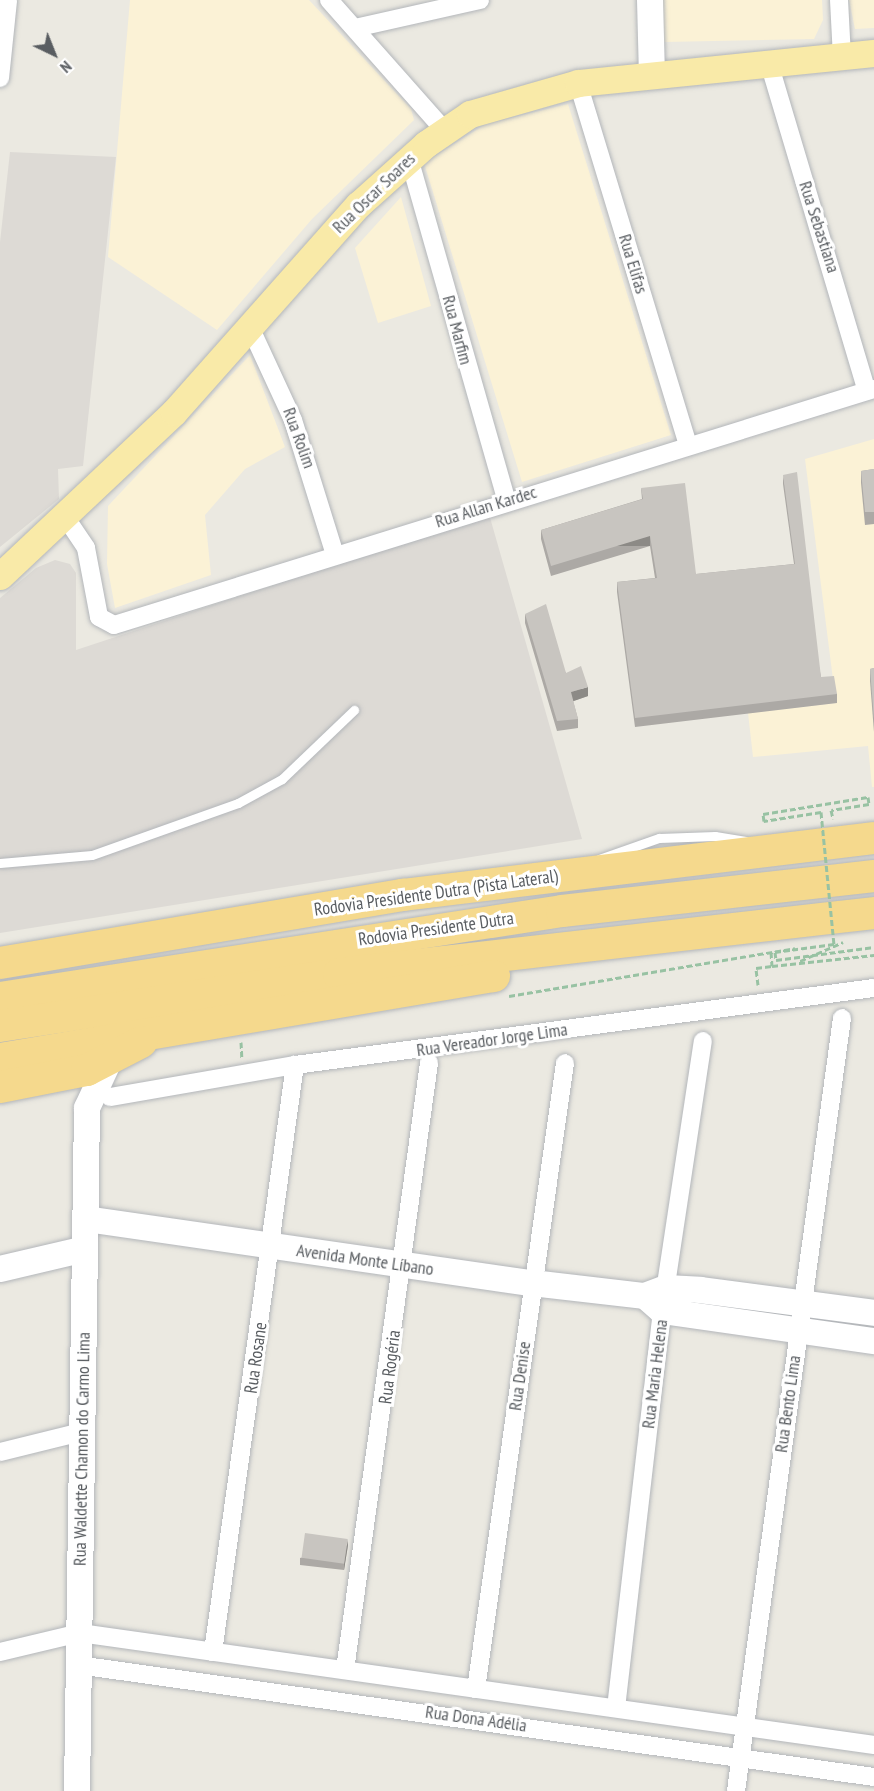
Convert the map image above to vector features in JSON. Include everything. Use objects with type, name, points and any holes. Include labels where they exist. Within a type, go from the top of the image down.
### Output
[{"type":"highway","name":"Rodovia Presidente Dutra (Pista Lateral)","points":[[0,963],[403,896],[768,849],[874,838]]},
{"type":"highway","name":"Rodovia Presidente Dutra","points":[[0,998],[562,911],[874,876]]},
{"type":"highway","name":"Rodovia Presidente Dutra","points":[[0,1026],[339,974],[874,913]]},
{"type":"highway","points":[[0,1059],[360,1000],[727,929]]},
{"type":"highway","points":[[0,1087],[65,1076],[110,1059],[169,1030]]},
{"type":"main road","name":"Rua Oscar Soares","points":[[0,576],[66,518],[250,327],[358,205],[444,130],[493,104],[578,83],[874,53]]},
{"type":"street","points":[[0,78],[8,0]]},
{"type":"street","points":[[329,0],[444,130]]},
{"type":"street","points":[[355,28],[480,0]]},
{"type":"street","points":[[650,0],[652,76]]},
{"type":"street","points":[[839,0],[842,57]]},
{"type":"street","name":"Rua Sebastiana","points":[[769,63],[871,390]]},
{"type":"street","name":"Rua Elifas","points":[[578,83],[688,446]]},
{"type":"street","name":"Rua Marfim","points":[[410,158],[507,501]]},
{"type":"street","name":"Rua Rolim","points":[[250,327],[297,430],[335,555]]},
{"type":"street","name":"Rua Allan Kardec","points":[[66,518],[86,548],[100,620],[114,625],[507,501],[871,390]]},
{"type":"street","name":"Rua Vereador Jorge Lima","points":[[99,1102],[295,1065],[874,988]]},
{"type":"street","name":"Rua Bento Lima","points":[[736,1791],[842,1018]]},
{"type":"street","name":"Rua Maria Helena","points":[[616,1708],[658,1298],[703,1041]]},
{"type":"street","name":"Rua Waldette Chamon do Carmo Lima","points":[[77,1791],[86,1220],[99,1102],[110,1059]]},
{"type":"street","name":"Rua Rogéria","points":[[345,1670],[429,1063]]},
{"type":"street","name":"Rua Denise","points":[[476,1689],[565,1063]]},
{"type":"street","name":"Rua Rosane","points":[[213,1652],[272,1247],[295,1065]]},
{"type":"street","name":"Rua Waldette Chamon do Carmo Lima","points":[[65,1076],[99,1102]]},
{"type":"street","name":"Avenida Monte Líbano","points":[[86,1220],[800,1318],[874,1341]]},
{"type":"street","points":[[0,1269],[85,1249]]},
{"type":"street","name":"Avenida Monte Líbano","points":[[800,1318],[874,1313]]},
{"type":"street","points":[[0,1452],[81,1432]]},
{"type":"street","points":[[0,1652],[80,1632]]},
{"type":"street","name":"Rua Dona Adélia","points":[[80,1632],[874,1745]]},
{"type":"street","name":"Rua Dona Adélia","points":[[78,1665],[874,1777]]},
{"type":"lane","points":[[0,863],[92,855],[238,803],[282,779],[354,710]]},
{"type":"path","points":[[833,819],[831,810],[869,804],[868,797],[763,814],[764,821],[821,812],[834,944],[775,952],[776,960],[874,947]]},
{"type":"path","points":[[796,963],[845,941]]},
{"type":"path","points":[[771,952],[772,966]]},
{"type":"path","points":[[761,1002],[756,968],[874,955]]},
{"type":"shaded area","points":[[130,0],[309,0],[411,109],[414,120],[312,219],[217,330],[108,257]]},
{"type":"shaded area","points":[[662,0],[822,0],[823,20],[814,39],[664,42]]},
{"type":"shaded area","points":[[849,0],[874,0],[874,28],[855,29]]},
{"type":"shaded area","points":[[568,104],[671,435],[522,482],[424,163],[486,124]]},
{"type":"shaded area","points":[[10,152],[116,157],[83,466],[58,469],[59,499],[0,547],[0,242]]},
{"type":"shaded area","points":[[401,197],[431,306],[378,323],[355,248]]},
{"type":"shaded area","points":[[250,355],[285,447],[245,469],[205,515],[211,575],[115,608],[107,564],[108,506]]},
{"type":"shaded area","points":[[874,439],[874,787],[872,787],[868,746],[753,757],[748,713],[836,703],[805,459]]},
{"type":"shaded area","points":[[489,514],[582,839],[0,933],[0,598],[36,568],[55,560],[70,564],[76,573],[76,650]]},
{"type":"building","points":[[874,469],[874,512],[865,512],[861,471]]},
{"type":"building","points":[[797,472],[821,677],[834,676],[837,694],[635,718],[617,582],[657,578],[650,536],[551,566],[541,530],[643,499],[641,488],[685,483],[696,574],[795,564],[783,475]]},
{"type":"building","points":[[546,604],[566,673],[581,666],[588,687],[571,692],[578,719],[557,721],[525,614]]},
{"type":"building","points":[[874,668],[874,719],[870,669]]},
{"type":"building","points":[[305,1533],[348,1539],[344,1564],[302,1558]]}]
